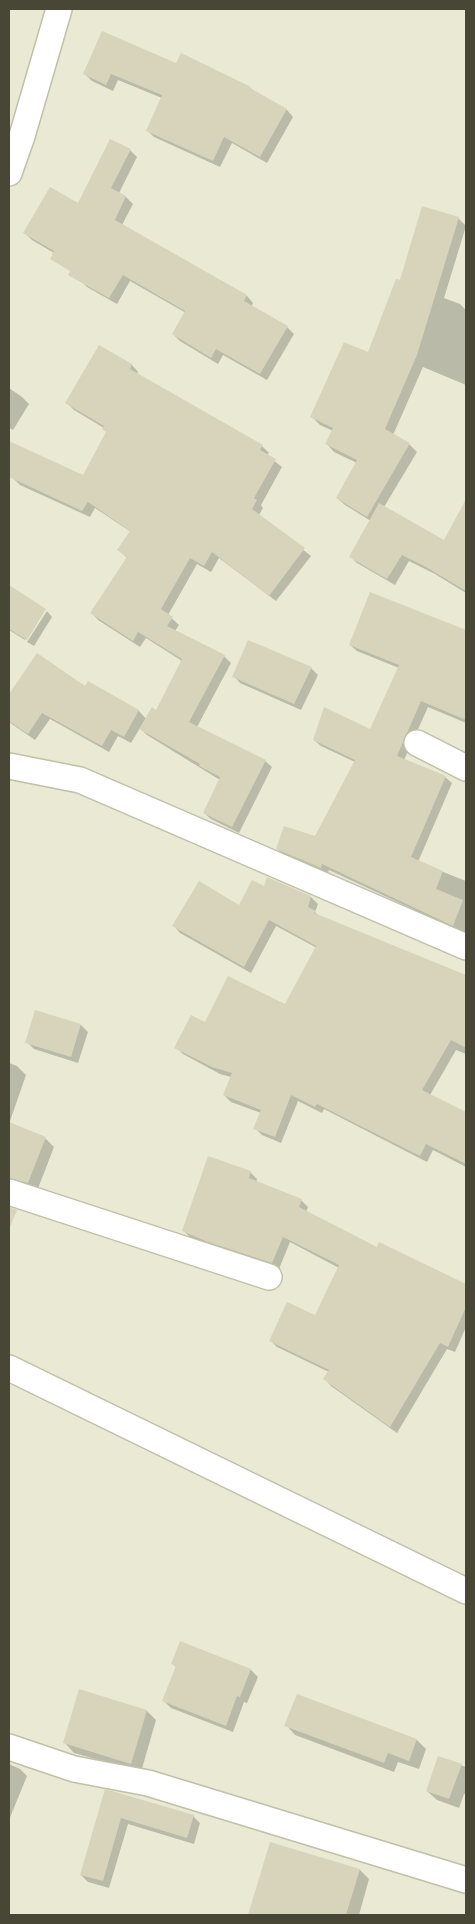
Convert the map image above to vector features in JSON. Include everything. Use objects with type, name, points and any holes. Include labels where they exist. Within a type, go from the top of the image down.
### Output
[{"type":"street","points":[[9,172],[22,136],[58,9]]},
{"type":"street","points":[[416,743],[466,768]]},
{"type":"street","points":[[9,766],[80,780],[466,947]]},
{"type":"street","points":[[9,1192],[269,1277]]},
{"type":"street","points":[[9,1368],[466,1591]]},
{"type":"street","points":[[9,1747],[74,1769],[148,1783],[466,1880]]},
{"type":"shaded area","points":[[9,9],[466,9],[466,1915],[9,1915]]},
{"type":"building","points":[[102,31],[176,63],[181,53],[251,87],[287,109],[260,157],[224,137],[213,161],[146,131],[162,95],[111,74],[106,85],[83,74]]},
{"type":"building","points":[[110,139],[131,149],[111,188],[126,196],[115,220],[247,295],[244,301],[288,326],[260,374],[216,349],[211,358],[172,334],[185,311],[123,275],[109,298],[68,275],[70,271],[50,259],[54,251],[23,233],[50,187],[78,203]]},
{"type":"building","points":[[422,206],[459,217],[417,355],[385,429],[410,443],[367,517],[336,498],[357,460],[325,444],[333,428],[310,417],[344,342],[368,352],[396,279],[400,280]]},
{"type":"building","points":[[99,345],[132,364],[130,369],[263,445],[260,450],[276,459],[254,498],[257,500],[252,509],[305,548],[269,596],[212,552],[204,566],[190,558],[161,609],[173,617],[167,626],[225,655],[189,722],[266,760],[232,827],[203,813],[220,777],[139,729],[152,707],[156,710],[182,659],[138,632],[133,641],[90,613],[127,557],[117,550],[130,531],[88,502],[82,511],[9,477],[9,441],[83,475],[106,432],[102,429],[104,426],[65,403]]},
{"type":"building","points":[[466,499],[466,591],[402,555],[387,579],[349,557],[379,503],[444,540]]},
{"type":"building","points":[[9,585],[46,609],[27,640],[9,629]]},
{"type":"building","points":[[370,592],[466,630],[466,720],[421,701],[397,756],[446,776],[411,857],[443,871],[436,889],[463,900],[453,926],[322,864],[321,868],[276,849],[284,826],[315,836],[355,760],[313,740],[324,707],[370,729],[399,665],[349,645]]},
{"type":"building","points":[[248,640],[312,667],[294,704],[232,677]]},
{"type":"building","points":[[37,653],[85,686],[88,681],[139,710],[124,737],[111,730],[102,746],[42,713],[28,734],[9,721],[9,694]]},
{"type":"building","points":[[267,877],[311,896],[308,907],[316,911],[314,913],[466,975],[466,1048],[451,1040],[422,1090],[466,1112],[466,1164],[426,1144],[420,1156],[317,1104],[315,1107],[291,1095],[275,1137],[253,1129],[261,1110],[223,1095],[232,1073],[212,1067],[174,1048],[191,1015],[205,1022],[228,976],[285,1004],[316,946],[269,920],[244,967],[172,926],[199,881],[239,905],[252,880],[264,886]]},
{"type":"building","points":[[35,1010],[81,1024],[71,1057],[25,1043]]},
{"type":"building","points":[[9,1122],[46,1137],[28,1183],[9,1178]]},
{"type":"building","points":[[208,1156],[251,1171],[249,1178],[302,1199],[299,1207],[377,1247],[379,1242],[466,1284],[466,1307],[448,1347],[440,1343],[390,1427],[323,1379],[329,1370],[269,1341],[287,1302],[315,1315],[339,1265],[283,1237],[272,1263],[208,1242],[182,1231]]},
{"type":"building","points":[[9,1207],[17,1210],[10,1227],[9,1227]]},
{"type":"building","points":[[180,1641],[251,1669],[240,1697],[237,1696],[226,1726],[162,1701],[176,1666],[171,1664]]},
{"type":"building","points":[[79,1689],[147,1710],[131,1764],[63,1743]]},
{"type":"building","points":[[297,1694],[417,1739],[409,1761],[388,1753],[384,1763],[284,1726]]},
{"type":"building","points":[[438,1756],[462,1764],[449,1799],[426,1791]]},
{"type":"building","points":[[105,1789],[194,1815],[187,1838],[121,1818],[103,1881],[80,1875]]},
{"type":"building","points":[[270,1842],[360,1869],[346,1915],[248,1915]]}]
